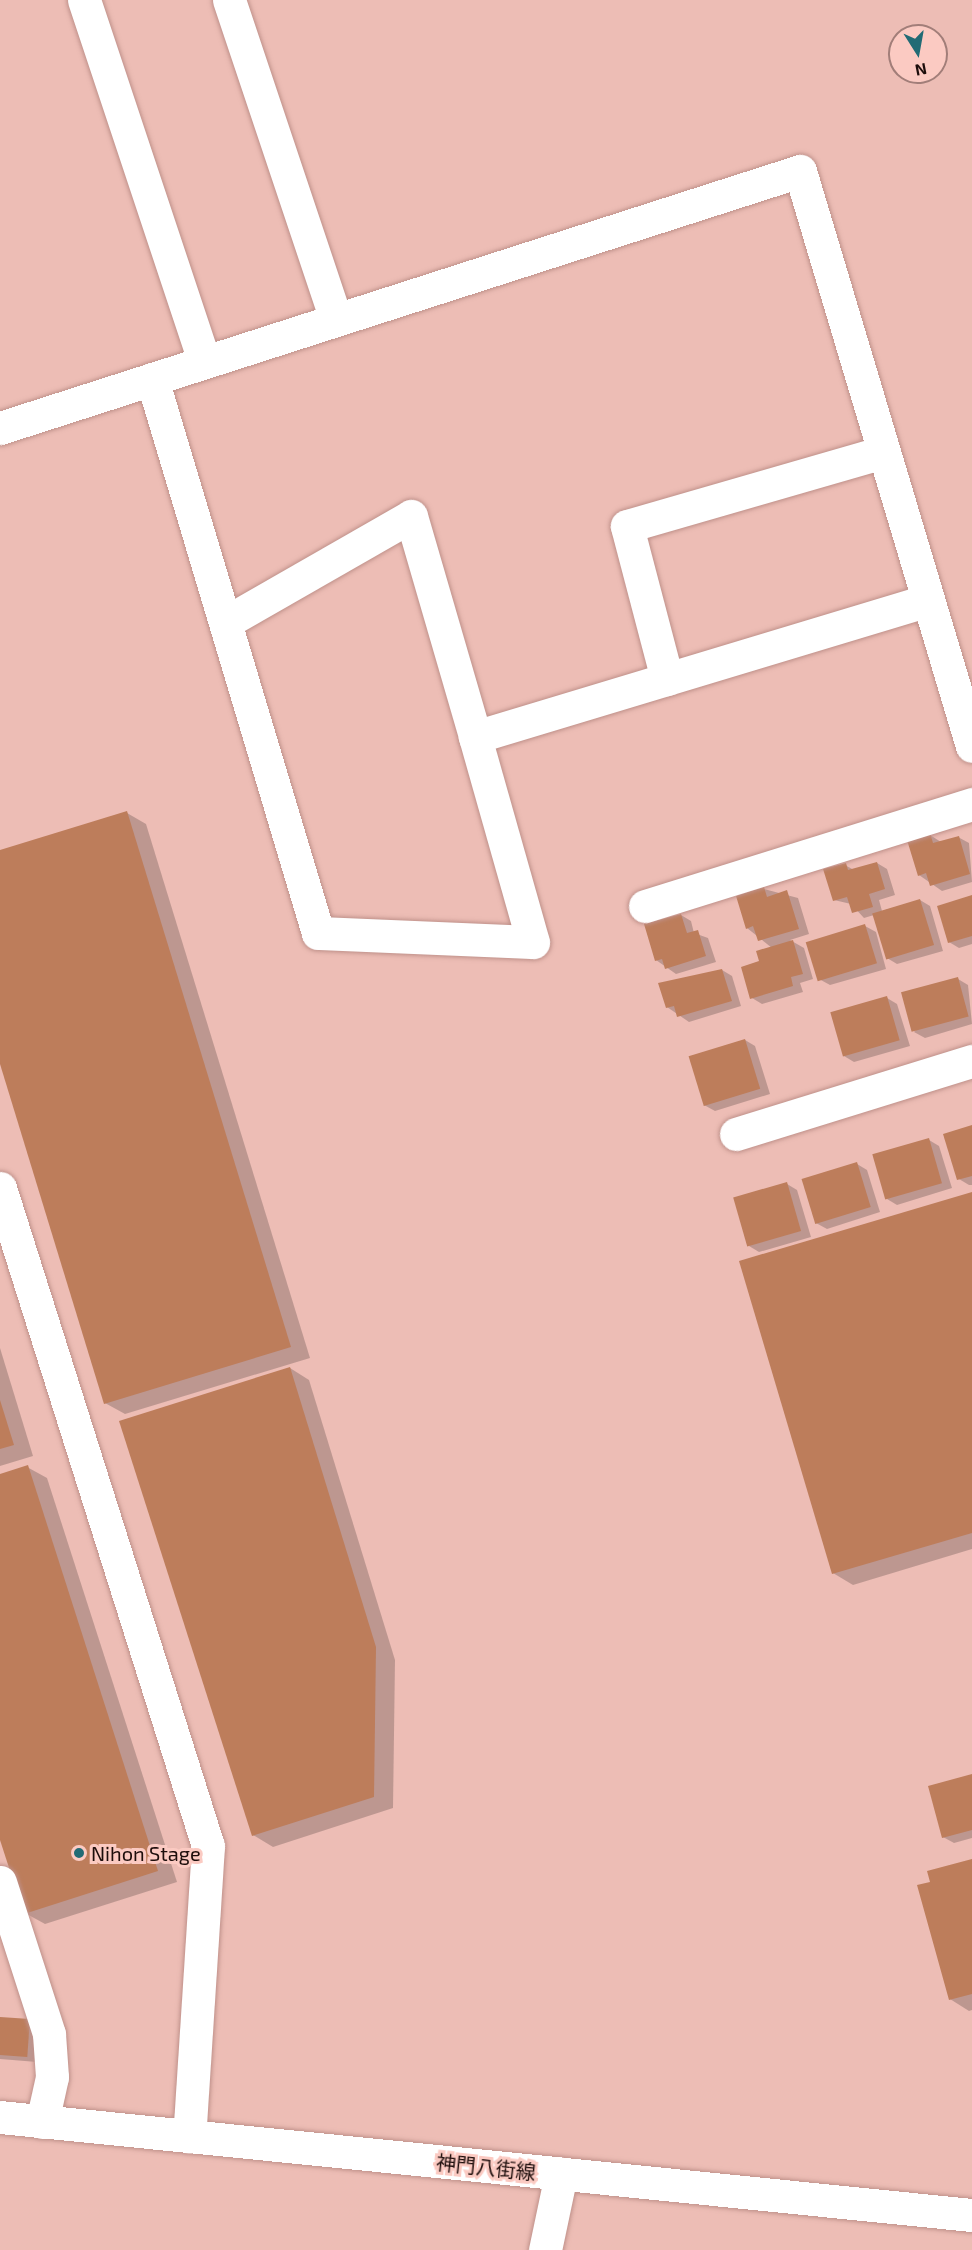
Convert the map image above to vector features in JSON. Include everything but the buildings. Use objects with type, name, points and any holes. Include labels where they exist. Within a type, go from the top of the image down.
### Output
[{"type":"street","points":[[84,0],[204,362]]},
{"type":"street","points":[[229,0],[336,319]]},
{"type":"street","points":[[0,428],[800,171],[972,746]]},
{"type":"street","points":[[152,379],[318,933],[533,942],[411,516],[226,622]]},
{"type":"street","points":[[667,679],[627,526],[884,452]]},
{"type":"street","points":[[475,737],[928,600]]},
{"type":"street","points":[[645,906],[972,804]]},
{"type":"street","points":[[736,1134],[972,1061]]},
{"type":"street","points":[[0,1188],[208,1846],[189,2136]]},
{"type":"street","points":[[0,1882],[49,2034],[52,2077],[42,2121]]},
{"type":"street","name":"神門八街線","points":[[0,2117],[972,2215]]},
{"type":"street","points":[[545,2250],[561,2174]]},
{"type":"place","name":"Nihon Stage","points":[[79,1853]]}]
